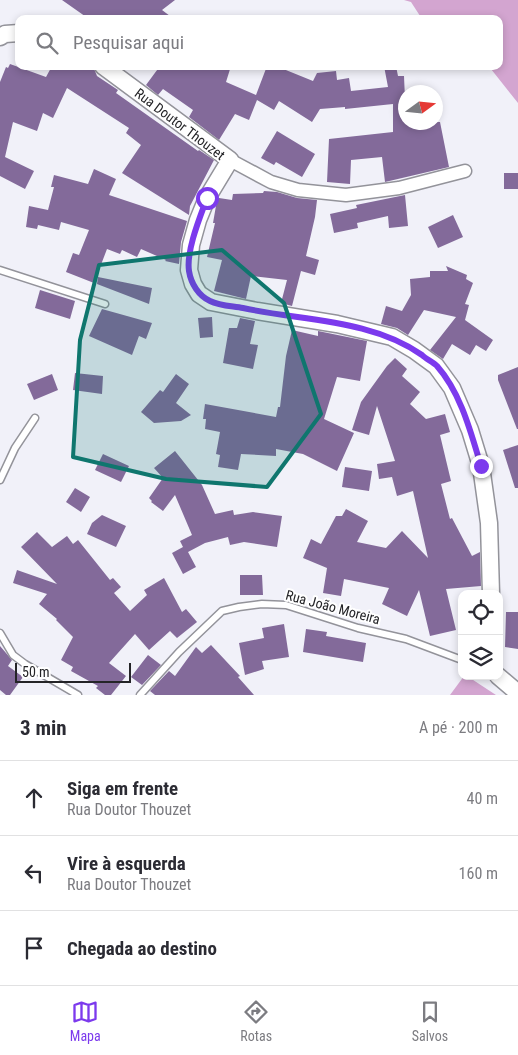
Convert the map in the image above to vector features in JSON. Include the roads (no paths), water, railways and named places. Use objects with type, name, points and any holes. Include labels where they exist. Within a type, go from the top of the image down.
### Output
[{"type":"street","points":[[0,37],[5,34],[15,33]]},
{"type":"street","name":"Rua Doutor Thouzet","points":[[108,70],[230,160],[207,198],[191,245],[188,270],[199,294],[211,302],[257,312],[337,324],[392,337],[436,366],[456,396],[470,430],[481,466],[490,523],[491,590]]},
{"type":"street","points":[[230,160],[271,182],[298,190],[346,195],[399,188],[465,171]]},
{"type":"street","points":[[503,680],[518,693]]},
{"type":"lane","points":[[0,270],[105,304]]},
{"type":"lane","points":[[0,480],[15,448],[35,418]]},
{"type":"lane","name":"Rua João Moreira","points":[[140,695],[222,611],[262,604],[286,606],[358,628],[406,639],[458,658]]},
{"type":"lane","points":[[0,634],[13,655],[78,695]]}]
